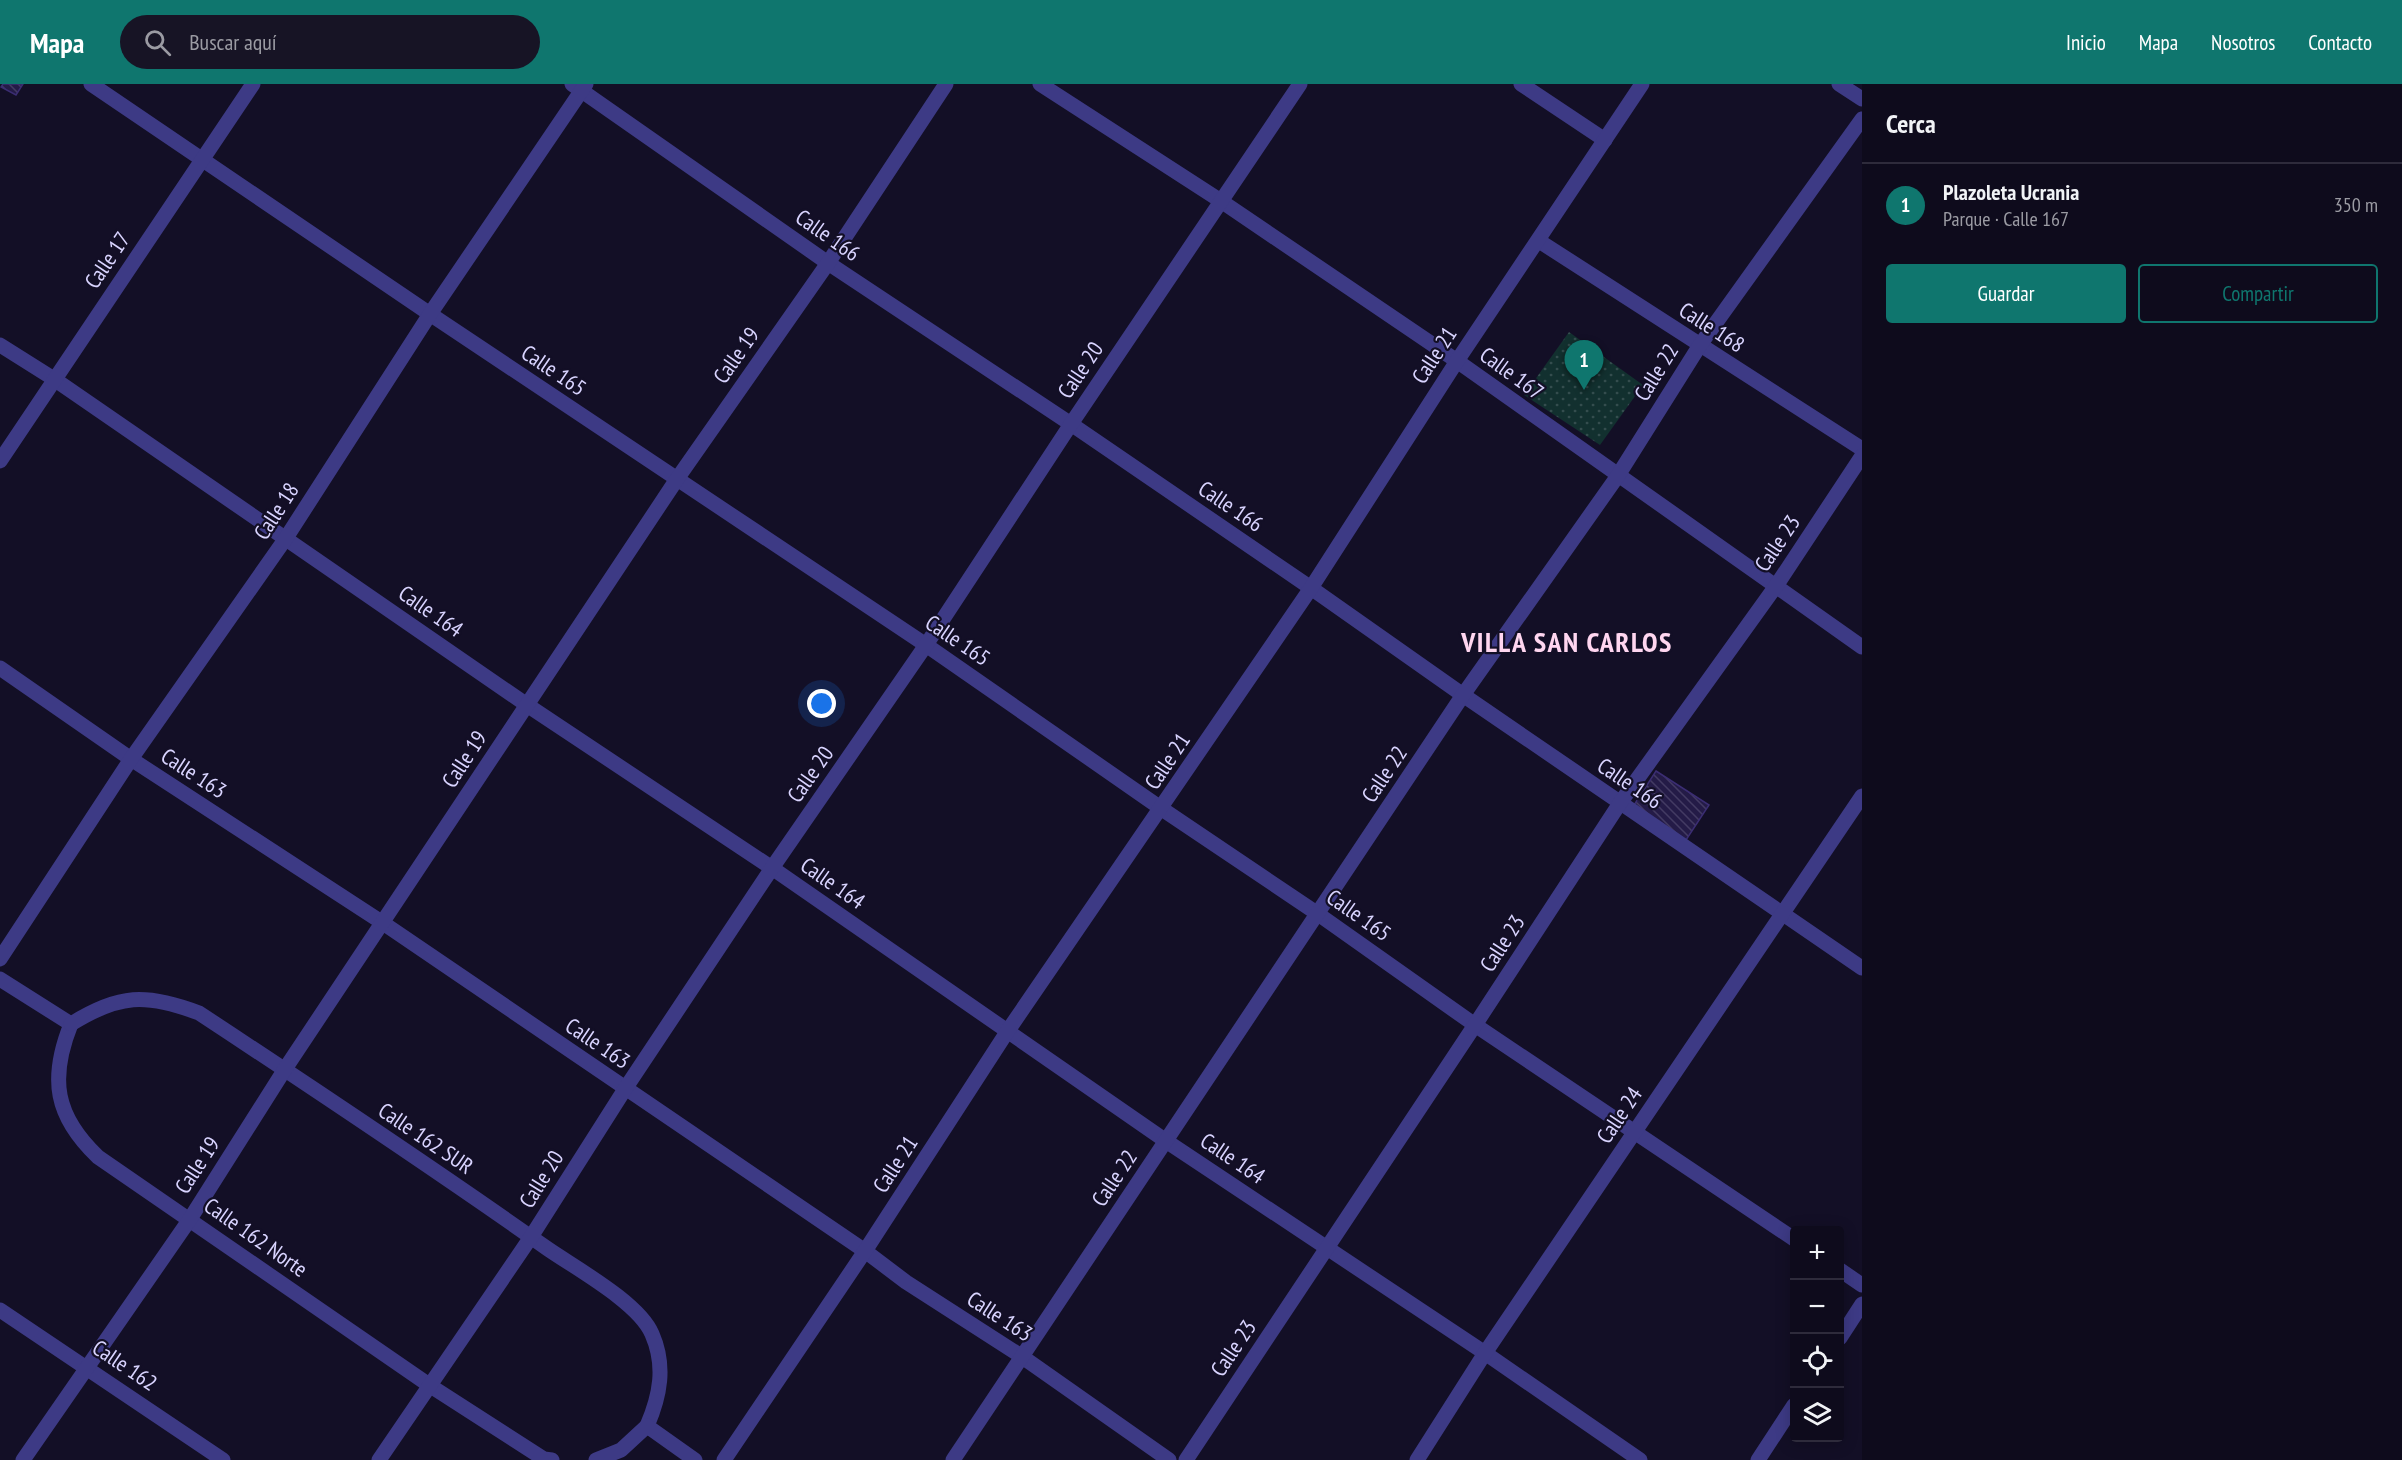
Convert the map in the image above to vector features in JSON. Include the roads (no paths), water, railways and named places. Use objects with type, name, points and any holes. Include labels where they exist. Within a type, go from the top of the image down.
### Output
[{"type":"street","name":"Calle 165","points":[[92,84],[430,314],[926,645],[1161,809],[1318,914],[1475,1025],[1790,1236]]},
{"type":"street","name":"Calle 17","points":[[0,461],[253,84]]},
{"type":"street","name":"Calle 19","points":[[23,1460],[190,1219],[285,1069],[677,479],[828,263],[946,84]]},
{"type":"street","name":"Calle 167","points":[[1040,84],[1221,201],[1456,361],[1617,477],[1862,647]]},
{"type":"street","name":"Calle 20","points":[[379,1460],[531,1237],[625,1089],[772,868],[926,645],[1071,424],[1300,84]]},
{"type":"street","points":[[1521,84],[1605,140]]},
{"type":"street","name":"Calle 21","points":[[724,1460],[865,1251],[1007,1032],[1311,588],[1456,361],[1539,241],[1642,84]]},
{"type":"street","points":[[1839,84],[1862,99]]},
{"type":"street","name":"Calle 166","points":[[580,86],[828,263],[1071,424],[1862,968]]},
{"type":"street","name":"Calle 18","points":[[0,959],[131,759],[286,538],[580,86]]},
{"type":"street","name":"Calle 22","points":[[953,1460],[1463,695],[1617,477],[1700,345],[1862,119]]},
{"type":"street","name":"Calle 168","points":[[1539,241],[1862,449]]},
{"type":"street","name":"Calle 164","points":[[0,345],[54,379],[527,705],[772,868],[1166,1141],[1485,1353],[1640,1460]]},
{"type":"street","name":"Calle 23","points":[[1186,1460],[1620,803],[1776,586],[1862,456]]},
{"type":"street","name":"Calle 163","points":[[0,668],[131,759],[383,923],[865,1251],[906,1282],[1021,1356],[1169,1460]]},
{"type":"street","name":"Calle 24","points":[[1417,1460],[1485,1353],[1862,796]]},
{"type":"street","points":[[0,979],[71,1024]]},
{"type":"street","name":"Calle 162 SUR","points":[[71,1024],[91,1011],[118,1001],[144,999],[169,1001],[199,1012],[531,1237],[636,1311],[652,1334],[661,1370],[658,1402],[647,1426]]},
{"type":"street","name":"Calle 162 Norte","points":[[71,1024],[60,1050],[58,1083],[63,1111],[79,1138],[98,1157],[429,1385],[544,1459],[552,1460]]},
{"type":"street","points":[[1844,1273],[1862,1285]]},
{"type":"street","points":[[1842,1334],[1862,1304]]},
{"type":"street","name":"Calle 162","points":[[0,1310],[223,1460]]},
{"type":"street","points":[[1758,1460],[1790,1411]]},
{"type":"street","points":[[596,1460],[621,1450],[647,1426],[695,1460]]},
{"type":"place","name":"Plazoleta Ucrania","points":[[1584,390]]},
{"type":"district","name":"VILLA SAN CARLOS","points":[[1567,642]]}]
